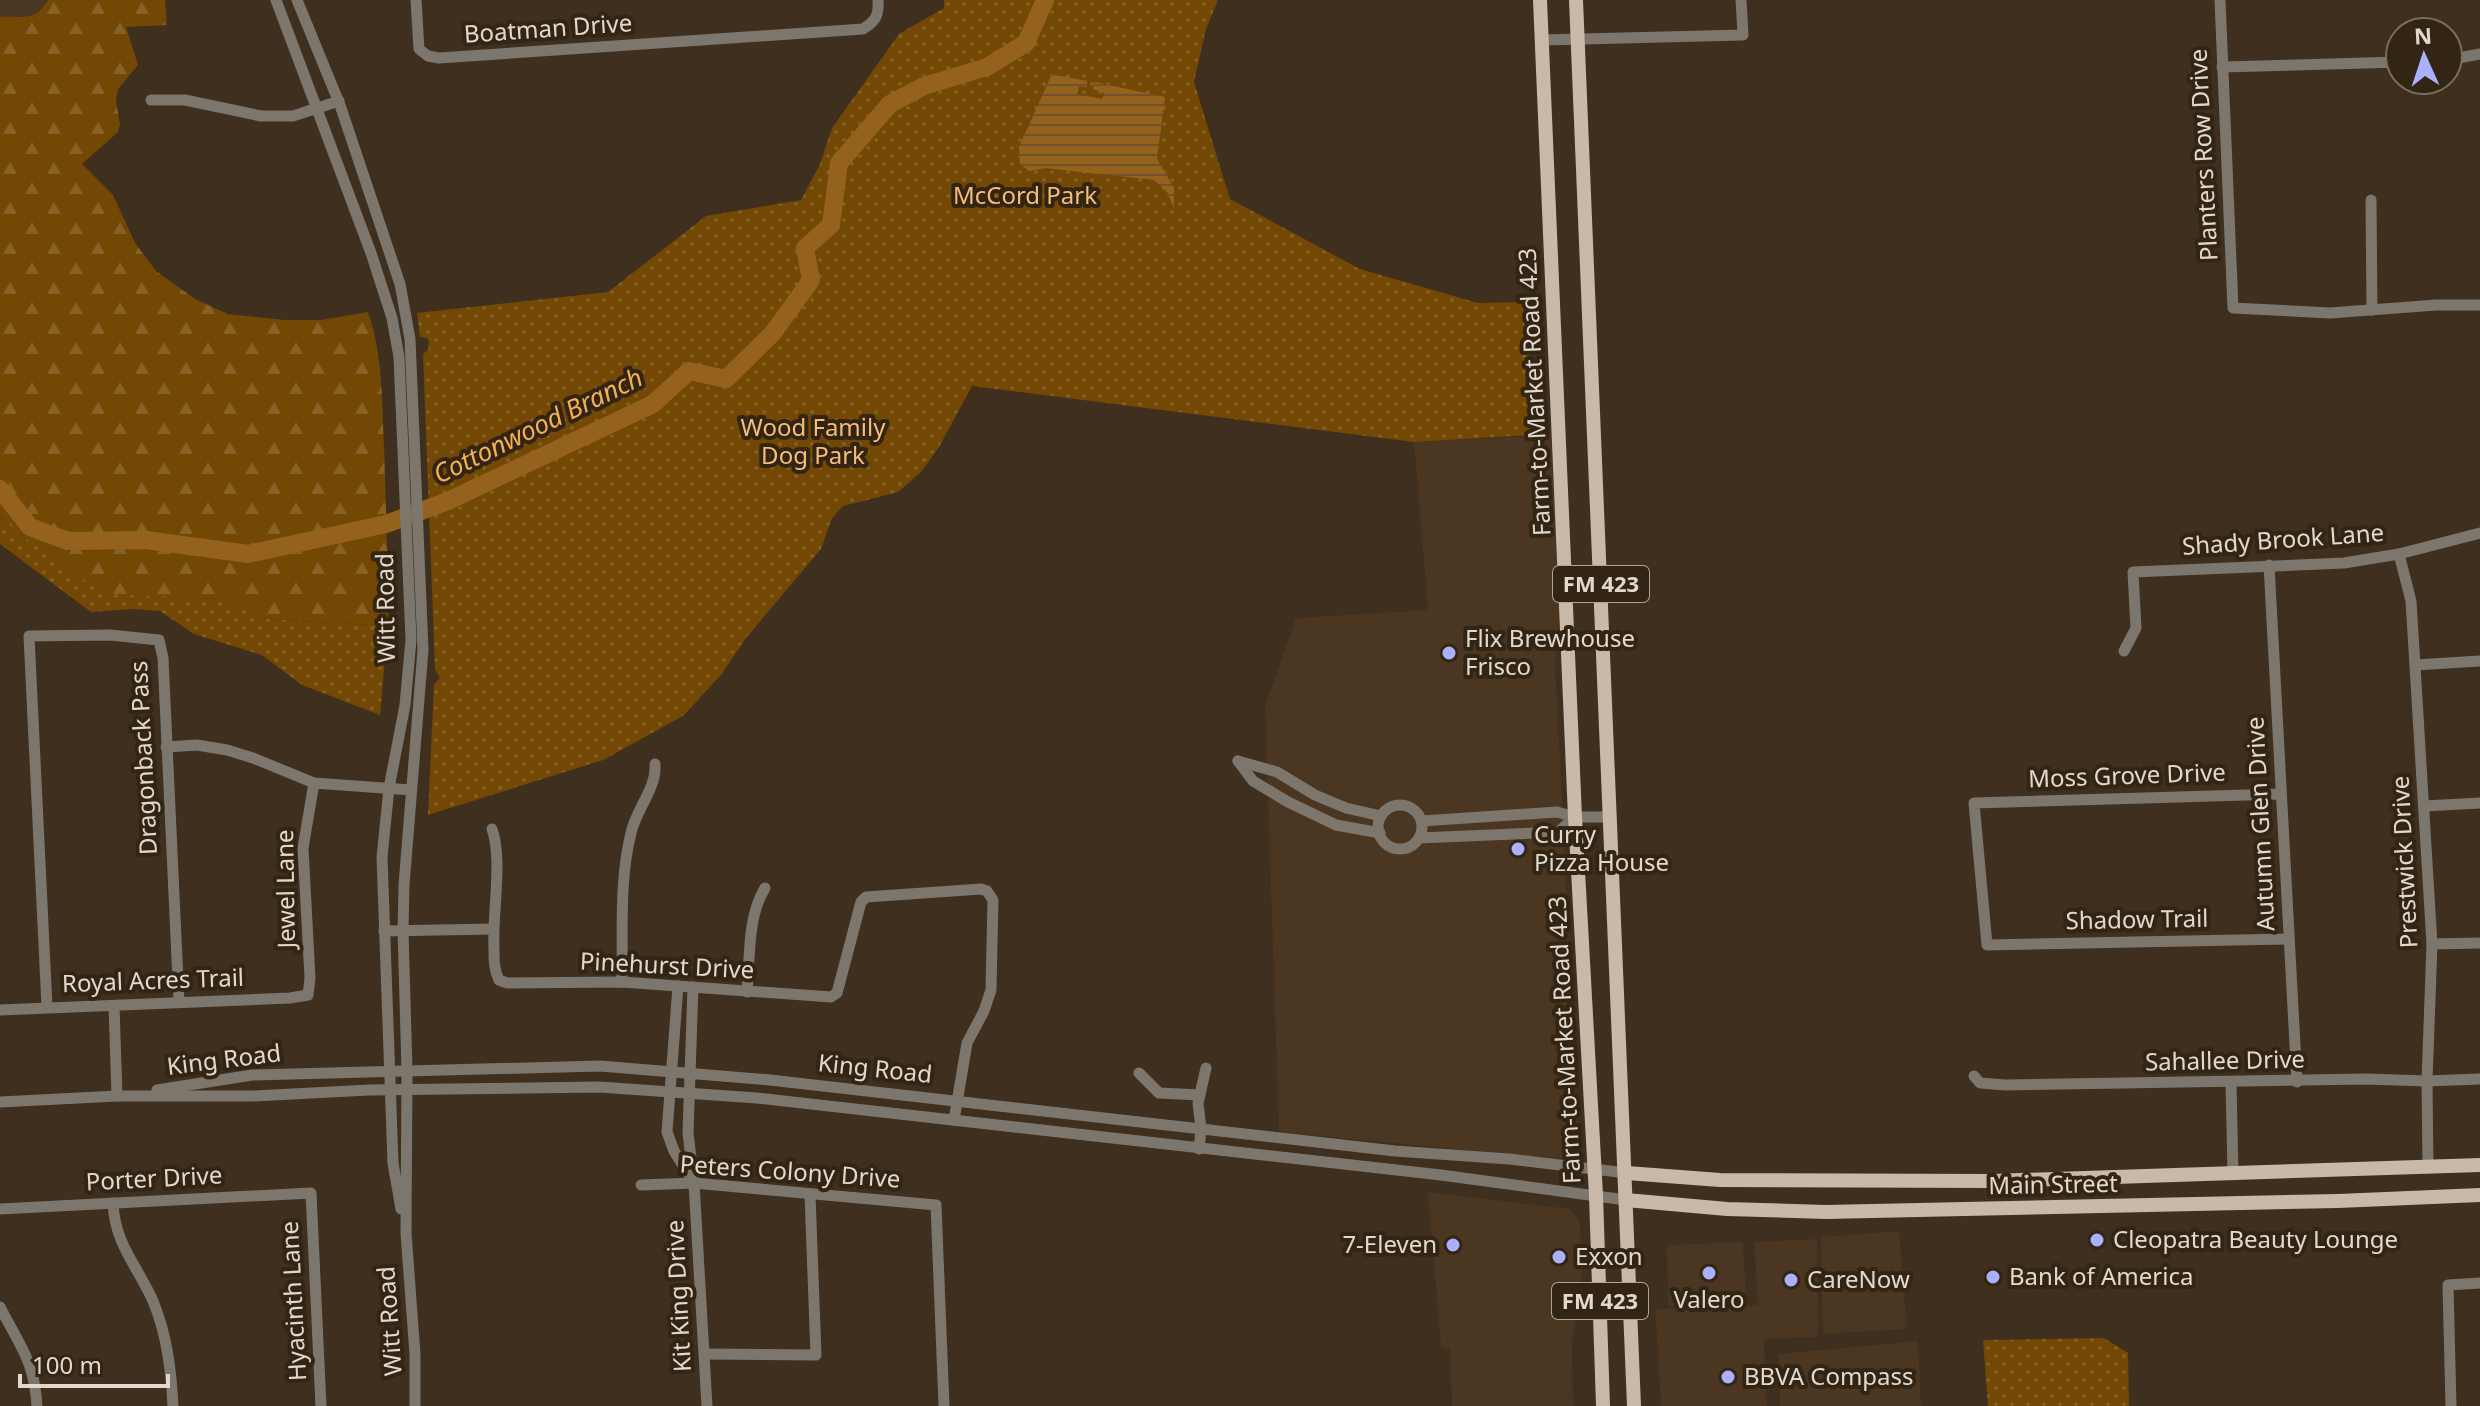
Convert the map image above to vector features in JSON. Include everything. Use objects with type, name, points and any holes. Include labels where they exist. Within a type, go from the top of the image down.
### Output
[{"type":"main road","name":"Farm-to-Market Road 423","points":[[1540,0],[1575,817],[1595,1170],[1603,1406]]},
{"type":"main road","name":"FM 423","points":[[1576,0],[1627,1173],[1634,1406]]},
{"type":"main road","name":"Main Street","points":[[1627,1173],[1720,1180],[1992,1181],[2480,1165]]},
{"type":"main road","points":[[2236,1174],[2240,1203]]},
{"type":"main road","name":"Main Street","points":[[1626,1200],[1727,1209],[1826,1212],[2480,1195]]},
{"type":"street","name":"Witt Road","points":[[276,0],[392,318],[409,437],[423,663],[411,790],[403,931],[407,1070],[406,1233],[415,1354],[415,1406]]},
{"type":"street","name":"Witt Road","points":[[297,0],[339,101],[400,284],[410,339],[410,664],[389,788],[382,857],[393,1163],[406,1233]]},
{"type":"street","name":"Boatman Drive","points":[[416,0],[419,49],[428,56],[439,58],[863,29],[873,23],[879,12],[878,0]]},
{"type":"street","points":[[1542,40],[1743,35],[1741,0]]},
{"type":"street","name":"Planters Row Drive","points":[[2220,0],[2233,308],[2330,313],[2372,310]]},
{"type":"street","points":[[2222,67],[2384,62]]},
{"type":"street","points":[[151,100],[185,100],[261,116],[293,116],[339,101]]},
{"type":"street","points":[[2371,200],[2372,310],[2480,305]]},
{"type":"street","name":"Shady Brook Lane","points":[[2124,651],[2136,628],[2133,572],[2344,563],[2399,554],[2480,533]]},
{"type":"street","name":"Prestwick Drive","points":[[2399,554],[2411,601],[2432,944],[2427,1081],[2428,1168]]},
{"type":"street","name":"Autumn Glen Drive","points":[[2269,565],[2297,1082]]},
{"type":"street","name":"Dragonback Pass","points":[[47,1007],[29,636],[110,635],[159,640],[163,658],[179,1002]]},
{"type":"street","points":[[2415,665],[2480,661]]},
{"type":"street","points":[[166,747],[197,745],[227,750],[314,783],[411,790]]},
{"type":"street","points":[[1380,833],[1336,825],[1288,802],[1253,781],[1238,761],[1277,772],[1315,795],[1346,808],[1381,816]]},
{"type":"street","points":[[622,982],[626,862],[631,831],[656,774],[655,764]]},
{"type":"street","name":"Jewel Lane","points":[[308,995],[310,978],[303,848],[314,783]]},
{"type":"street","name":"Moss Grove Drive","points":[[1987,945],[1974,803],[2281,794]]},
{"type":"street","points":[[2424,806],[2480,803]]},
{"type":"street","points":[[1407,806],[1422,821],[1419,838],[1409,847],[1395,848],[1380,833],[1381,816],[1392,807],[1407,806]]},
{"type":"street","points":[[1422,821],[1557,812],[1575,817],[1611,817]]},
{"type":"street","points":[[1419,838],[1558,832],[1575,817]]},
{"type":"street","points":[[384,931],[493,929],[496,850],[492,829]]},
{"type":"street","points":[[747,992],[755,913],[765,888]]},
{"type":"street","name":"Pinehurst Drive","points":[[493,929],[495,970],[499,980],[515,984],[622,982],[834,996],[861,902],[866,897],[987,891],[993,900],[994,916],[991,990],[967,1043],[957,1100]]},
{"type":"street","name":"Shadow Trail","points":[[1987,945],[2289,939]]},
{"type":"street","points":[[2432,944],[2480,943]]},
{"type":"street","name":"Kit King Drive","points":[[678,986],[667,1132],[674,1151],[694,1183]]},
{"type":"street","name":"Kit King Drive","points":[[693,987],[688,1133],[694,1183],[707,1406]]},
{"type":"street","name":"Royal Acres Trail","points":[[0,1010],[308,995]]},
{"type":"street","points":[[114,1006],[117,1096]]},
{"type":"street","name":"King Road","points":[[117,1096],[252,1075],[600,1066],[957,1100],[1201,1129],[1627,1173]]},
{"type":"street","points":[[1199,1149],[1201,1129],[1198,1103],[1206,1068]]},
{"type":"street","points":[[1139,1073],[1159,1093],[1200,1095]]},
{"type":"street","name":"Sahallee Drive","points":[[1974,1076],[1980,1083],[2005,1085],[2480,1079]]},
{"type":"street","points":[[2231,1083],[2236,1174]]},
{"type":"street","name":"King Road","points":[[0,1102],[407,1089],[599,1087],[670,1090],[1441,1175],[1626,1200]]},
{"type":"street","points":[[954,1120],[957,1100]]},
{"type":"street","points":[[1441,1175],[1443,1154]]},
{"type":"street","name":"Peters Colony Drive","points":[[641,1185],[694,1183],[936,1205],[944,1406]]},
{"type":"street","name":"Porter Drive","points":[[0,1209],[311,1193]]},
{"type":"street","name":"Hyacinth Lane","points":[[311,1193],[321,1406]]},
{"type":"street","points":[[705,1354],[816,1355],[810,1195]]},
{"type":"street","points":[[113,1203],[119,1240],[151,1297],[162,1325],[171,1367],[173,1406]]},
{"type":"street","points":[[2451,1406],[2448,1285],[2480,1283]]},
{"type":"street","points":[[0,1307],[30,1361],[37,1406]]},
{"type":"shaded area","points":[[0,0],[48,0],[34,17],[0,17]]},
{"type":"shaded area","points":[[1052,74],[1087,81],[1087,87],[1079,86],[1077,94],[1102,99],[1104,93],[1093,89],[1095,82],[1165,97],[1157,159],[1174,188],[1174,209],[1167,192],[1154,180],[1045,168],[1029,171],[1020,164],[1019,147]]},
{"type":"shaded area","points":[[1551,435],[1560,613],[1555,663],[1569,932],[1566,988],[1573,1135],[1571,1151],[1559,1159],[1279,1132],[1265,706],[1296,618],[1428,610],[1414,442]]},
{"type":"shaded area","points":[[1428,1192],[1570,1209],[1580,1222],[1582,1280],[1572,1343],[1573,1406],[1452,1406],[1450,1349],[1441,1348]]},
{"type":"shaded area","points":[[1899,1231],[1907,1329],[1823,1334],[1821,1237]]},
{"type":"shaded area","points":[[1817,1239],[1818,1337],[1764,1339],[1767,1406],[1661,1406],[1655,1309],[1758,1305],[1754,1242]]},
{"type":"shaded area","points":[[1743,1242],[1746,1303],[1668,1306],[1667,1245]]},
{"type":"shaded area","points":[[1918,1341],[1921,1406],[1780,1406],[1778,1354]]},
{"type":"green space","points":[[48,0],[165,0],[167,25],[126,27],[138,65],[118,89],[118,132],[82,164],[113,195],[135,243],[156,271],[195,299],[228,314],[321,320],[368,312],[377,345],[382,395],[388,626],[267,619],[221,599],[105,594],[34,545],[0,517],[0,17],[33,15]]},
{"type":"green space","name":"McCord Park","points":[[944,0],[1218,0],[1206,29],[1194,82],[1230,199],[1360,269],[1478,303],[1527,302],[1532,435],[1414,442],[972,386],[939,447],[921,472],[898,492],[843,506],[832,518],[821,549],[746,638],[721,675],[683,716],[603,760],[428,815],[434,684],[440,678],[435,669],[423,354],[428,350],[429,342],[427,338],[420,337],[417,313],[608,292],[706,216],[801,200],[820,164],[832,128],[899,34],[944,8]]},
{"type":"green space","points":[[0,517],[34,545],[179,597],[221,599],[267,619],[388,626],[380,715],[302,685],[262,655],[194,634],[160,611],[91,612],[0,544]]},
{"type":"green space","points":[[2104,1338],[2128,1353],[2129,1406],[1988,1406],[1983,1340]]},
{"type":"waterway","name":"Cottonwood Branch","points":[[0,489],[30,527],[68,541],[146,540],[248,554],[386,524],[448,501],[653,404],[689,371],[726,379],[773,333],[811,280],[805,248],[831,225],[839,163],[890,104],[924,86],[987,67],[1026,43],[1045,0]]},
{"type":"place","name":"Flix Brewhouse Frisco","points":[[1449,653]]},
{"type":"place","name":"Curry Pizza House","points":[[1518,849]]},
{"type":"place","name":"Cleopatra Beauty Lounge","points":[[2097,1240]]},
{"type":"place","name":"7-Eleven","points":[[1453,1245]]},
{"type":"place","name":"Exxon","points":[[1559,1257]]},
{"type":"place","name":"Valero","points":[[1709,1273]]},
{"type":"place","name":"Bank of America","points":[[1993,1277]]},
{"type":"place","name":"CareNow","points":[[1791,1280]]},
{"type":"place","name":"BBVA Compass","points":[[1728,1377]]},
{"type":"park label","name":"Wood Family Dog Park","points":[[813,442]]}]
